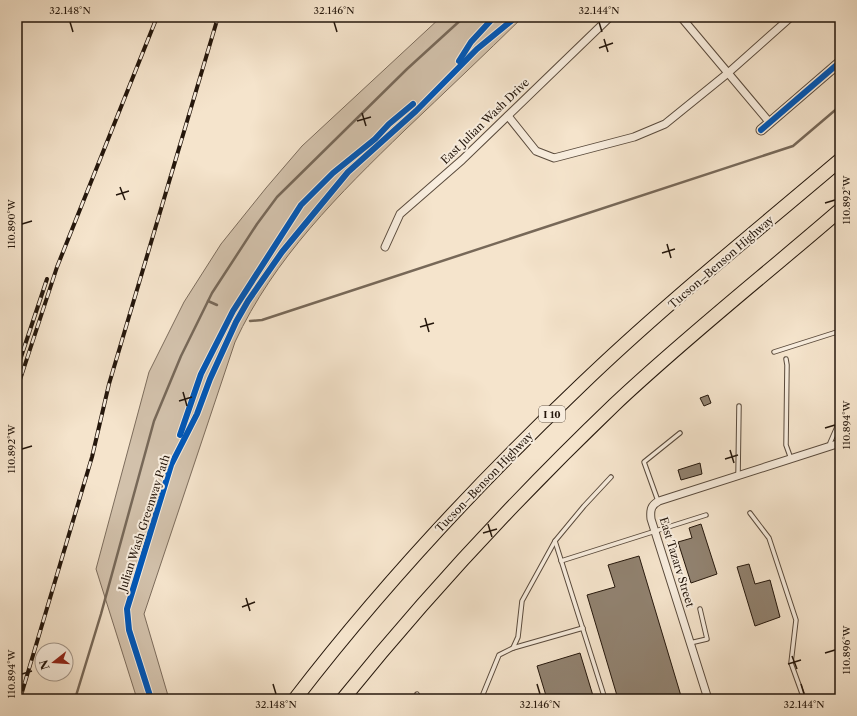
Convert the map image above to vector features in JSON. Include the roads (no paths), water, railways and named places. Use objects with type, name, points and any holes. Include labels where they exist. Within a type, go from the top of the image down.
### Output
[{"type":"highway","name":"Tucson–Benson Highway","points":[[295,699],[348,632],[407,564],[512,452],[613,355],[840,160]]},
{"type":"highway","points":[[343,699],[442,582],[532,485],[650,373],[840,210]]},
{"type":"street","name":"East Julian Wash Drive","points":[[385,247],[400,214],[462,160],[610,17]]},
{"type":"street","points":[[681,17],[770,123]]},
{"type":"street","points":[[508,116],[536,151],[554,158],[634,138],[665,124],[728,73],[791,17]]},
{"type":"street","points":[[761,130],[840,62]]},
{"type":"street","points":[[658,501],[840,444]]},
{"type":"street","name":"East Tazarv Street","points":[[658,501],[650,510],[655,531],[708,699]]},
{"type":"lane","points":[[774,352],[840,331]]},
{"type":"lane","points":[[786,359],[786,445],[791,459]]},
{"type":"lane","points":[[840,391],[838,392],[840,398]]},
{"type":"lane","points":[[738,476],[739,406]]},
{"type":"lane","points":[[831,446],[830,443],[840,420]]},
{"type":"lane","points":[[658,501],[644,462],[680,433]]},
{"type":"lane","points":[[513,648],[518,638],[522,600],[555,541],[584,506],[611,477]]},
{"type":"lane","points":[[750,513],[769,538],[796,620],[791,663],[804,699]]},
{"type":"lane","points":[[561,560],[706,515]]},
{"type":"lane","points":[[555,541],[605,699]]},
{"type":"lane","points":[[690,643],[707,638],[700,609]]},
{"type":"lane","points":[[482,699],[499,655],[513,648],[583,628]]},
{"type":"lane","points":[[417,694],[419,699]]},
{"type":"waterway","points":[[75,699],[101,614],[154,421],[181,356],[212,293],[257,224],[277,197],[407,69],[464,17]]},
{"type":"waterway","points":[[250,321],[262,320],[793,146],[840,106]]},
{"type":"waterway","points":[[208,301],[217,305]]},
{"type":"railway","points":[[17,389],[57,267],[157,17]]},
{"type":"railway","points":[[20,699],[92,457],[109,384],[218,17]]},
{"type":"railway","points":[[18,366],[47,279]]}]
